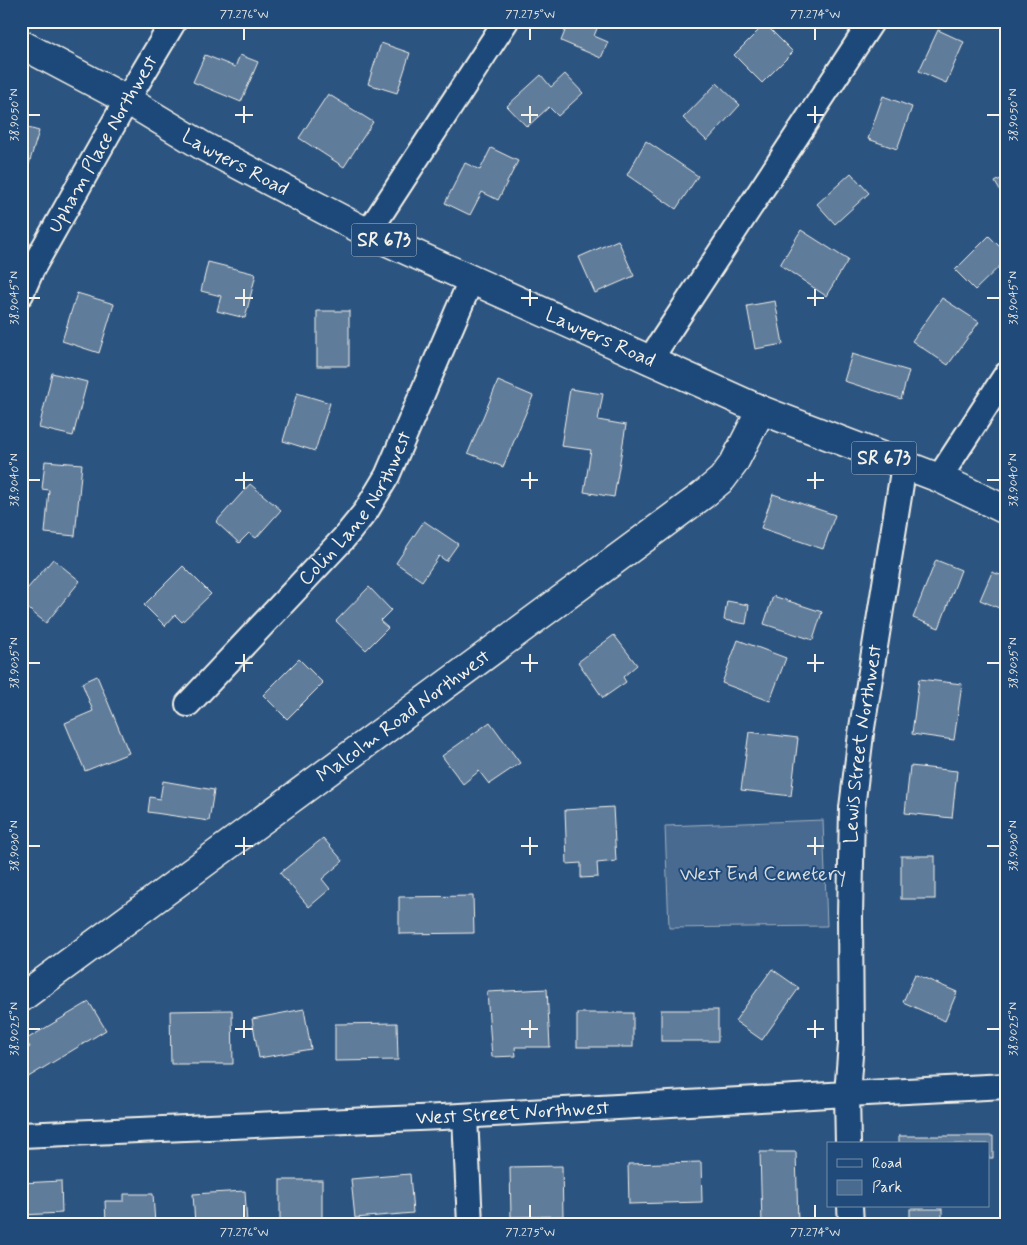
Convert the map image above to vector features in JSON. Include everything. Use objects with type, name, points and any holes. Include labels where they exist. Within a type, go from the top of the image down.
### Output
[{"type":"main road","name":"Lawyers Road","points":[[21,44],[127,100],[202,146],[368,233],[760,410],[938,478],[1006,510]]},
{"type":"main road","name":"Malcolm Road Northwest","points":[[21,998],[703,495],[722,479],[734,463],[760,410]]},
{"type":"street","name":"Upham Place Northwest","points":[[21,294],[32,269],[127,100],[174,21]]},
{"type":"street","points":[[368,233],[506,21]]},
{"type":"street","points":[[649,361],[872,21]]},
{"type":"street","name":"Colin Lane Northwest","points":[[188,704],[344,538],[366,511],[387,476],[471,280]]},
{"type":"street","points":[[938,478],[1006,375]]},
{"type":"street","name":"Lewis Street Northwest","points":[[848,1142],[847,1094],[851,1043],[850,917],[852,808],[861,734],[904,465]]},
{"type":"street","name":"West Street Northwest","points":[[21,1135],[465,1116],[1006,1086]]},
{"type":"street","points":[[465,1116],[470,1224]]},
{"type":"street","points":[[850,1208],[851,1224]]},
{"type":"green space","name":"West End Cemetery","points":[[823,820],[827,926],[669,928],[665,826]]},
{"type":"building","points":[[569,21],[600,21],[594,36],[608,42],[601,58],[561,41]]},
{"type":"building","points":[[765,24],[793,52],[762,83],[734,55]]},
{"type":"building","points":[[938,30],[964,42],[946,83],[919,71]]},
{"type":"building","points":[[381,43],[410,53],[397,93],[368,84]]},
{"type":"building","points":[[205,55],[235,67],[240,55],[258,62],[241,102],[193,82]]},
{"type":"building","points":[[565,74],[583,93],[558,116],[549,107],[527,127],[507,106],[541,75],[551,87]]},
{"type":"building","points":[[717,83],[740,105],[707,141],[683,118]]},
{"type":"building","points":[[328,94],[373,122],[344,167],[299,138]]},
{"type":"building","points":[[883,96],[912,107],[897,149],[868,139]]},
{"type":"building","points":[[21,126],[39,131],[25,177],[21,176]]},
{"type":"building","points":[[646,141],[698,176],[676,209],[627,175]]},
{"type":"building","points":[[491,148],[518,161],[498,200],[482,192],[470,215],[445,203],[465,163],[480,170]]},
{"type":"building","points":[[851,173],[869,193],[835,224],[817,204]]},
{"type":"building","points":[[1006,176],[1006,201],[995,182]]},
{"type":"building","points":[[801,230],[848,260],[826,296],[780,265]]},
{"type":"building","points":[[989,236],[1006,253],[1006,260],[975,290],[955,270]]},
{"type":"building","points":[[618,240],[634,276],[595,293],[579,257]]},
{"type":"building","points":[[208,262],[256,274],[245,318],[217,311],[221,296],[201,291]]},
{"type":"building","points":[[77,293],[114,304],[99,353],[62,341]]},
{"type":"building","points":[[942,298],[979,322],[948,365],[912,341]]},
{"type":"building","points":[[775,301],[783,344],[755,349],[747,306]]},
{"type":"building","points":[[317,311],[349,311],[349,366],[317,366]]},
{"type":"building","points":[[852,354],[909,371],[901,399],[844,381]]},
{"type":"building","points":[[52,373],[87,382],[73,436],[39,428]]},
{"type":"building","points":[[498,381],[533,396],[503,467],[468,453]]},
{"type":"building","points":[[570,389],[603,394],[598,420],[626,425],[614,497],[584,492],[591,450],[561,446]]},
{"type":"building","points":[[297,393],[330,403],[315,451],[283,441]]},
{"type":"building","points":[[45,461],[82,464],[75,536],[45,533],[49,490],[42,489]]},
{"type":"building","points":[[250,484],[281,510],[256,538],[249,533],[239,543],[216,522]]},
{"type":"building","points":[[773,494],[835,515],[823,549],[761,528]]},
{"type":"building","points":[[424,521],[458,544],[446,561],[439,556],[422,581],[396,563]]},
{"type":"building","points":[[53,559],[80,581],[46,623],[21,603],[21,596]]},
{"type":"building","points":[[936,560],[961,570],[939,628],[913,618]]},
{"type":"building","points":[[183,566],[211,594],[182,622],[175,615],[165,626],[144,605]]},
{"type":"building","points":[[992,572],[1006,577],[1006,611],[980,600]]},
{"type":"building","points":[[369,587],[391,610],[380,621],[388,628],[366,650],[336,621]]},
{"type":"building","points":[[773,596],[822,612],[813,640],[764,624]]},
{"type":"building","points":[[727,601],[749,605],[746,624],[724,620]]},
{"type":"building","points":[[614,635],[637,665],[623,677],[626,682],[603,698],[578,662]]},
{"type":"building","points":[[738,640],[786,658],[770,701],[722,683]]},
{"type":"building","points":[[299,659],[323,683],[287,719],[263,695]]},
{"type":"building","points":[[97,676],[129,753],[85,771],[65,723],[93,711],[82,683]]},
{"type":"building","points":[[919,679],[962,684],[954,740],[912,734]]},
{"type":"building","points":[[490,722],[520,763],[489,784],[479,771],[463,784],[442,756]]},
{"type":"building","points":[[749,732],[798,738],[791,796],[741,790]]},
{"type":"building","points":[[910,766],[957,771],[952,818],[905,813]]},
{"type":"building","points":[[163,781],[214,790],[209,821],[148,812],[150,797],[160,799]]},
{"type":"building","points":[[613,807],[616,861],[597,863],[598,877],[581,878],[581,863],[567,864],[565,810]]},
{"type":"building","points":[[323,838],[343,861],[322,879],[330,889],[309,907],[280,873]]},
{"type":"building","points":[[901,856],[935,856],[935,899],[901,899]]},
{"type":"building","points":[[473,896],[474,933],[399,934],[399,897]]},
{"type":"building","points":[[772,969],[799,988],[762,1040],[735,1021]]},
{"type":"building","points":[[915,974],[957,992],[945,1021],[903,1002]]},
{"type":"building","points":[[547,989],[550,1047],[515,1047],[516,1056],[492,1057],[487,992]]},
{"type":"building","points":[[89,1002],[106,1030],[25,1079],[21,1073],[21,1052],[30,1047],[25,1040]]},
{"type":"building","points":[[304,1009],[311,1049],[259,1058],[252,1019]]},
{"type":"building","points":[[232,1010],[233,1064],[171,1064],[170,1011]]},
{"type":"building","points":[[661,1010],[718,1010],[718,1041],[661,1041]]},
{"type":"building","points":[[577,1013],[633,1013],[633,1047],[577,1047]]},
{"type":"building","points":[[397,1023],[398,1060],[335,1061],[335,1024]]},
{"type":"building","points":[[899,1136],[993,1136],[993,1158],[990,1158],[990,1142],[899,1142]]},
{"type":"building","points":[[760,1152],[796,1152],[798,1224],[762,1224]]},
{"type":"building","points":[[701,1162],[702,1202],[629,1204],[628,1164]]},
{"type":"building","points":[[562,1166],[563,1216],[511,1217],[510,1167]]},
{"type":"building","points":[[410,1174],[413,1213],[355,1218],[351,1179]]},
{"type":"building","points":[[280,1180],[322,1180],[322,1224],[280,1224]]},
{"type":"building","points":[[61,1181],[62,1213],[21,1215],[21,1183]]},
{"type":"building","points":[[245,1191],[247,1224],[195,1224],[193,1194]]},
{"type":"building","points":[[124,1194],[153,1194],[155,1224],[106,1224],[105,1201],[124,1201]]},
{"type":"building","points":[[910,1209],[942,1209],[942,1224],[910,1224]]}]
